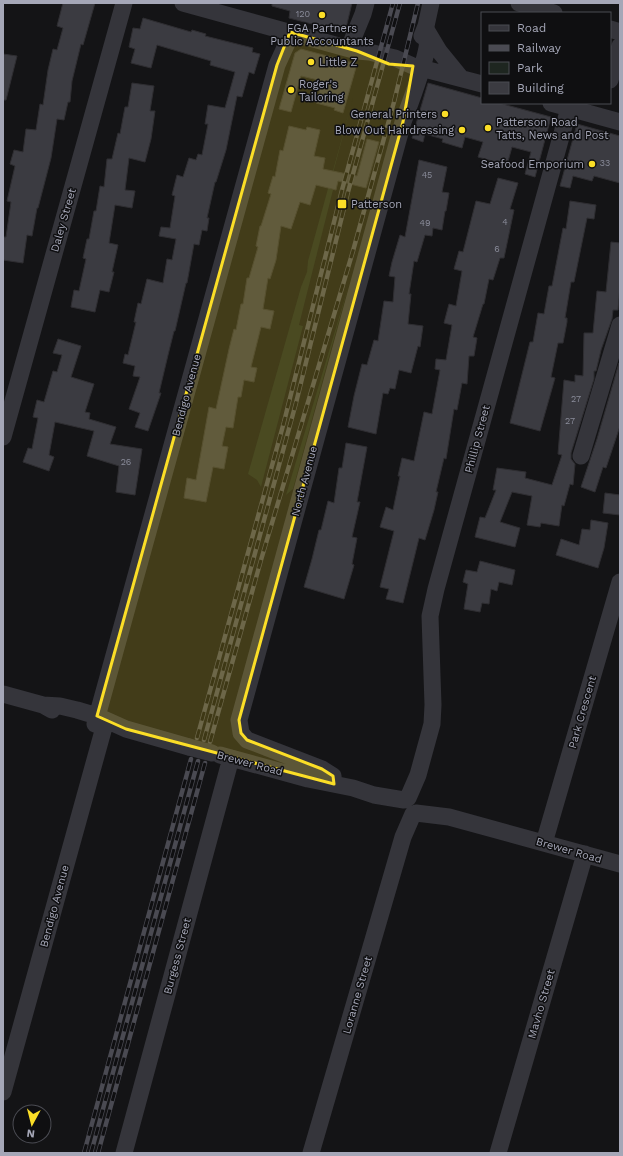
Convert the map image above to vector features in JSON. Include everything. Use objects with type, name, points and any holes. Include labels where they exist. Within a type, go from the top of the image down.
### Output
[{"type":"street","name":"Daley Street","points":[[3,437],[124,3]]},
{"type":"street","points":[[183,3],[353,50],[395,58],[418,67],[481,84]]},
{"type":"street","name":"North Avenue","points":[[334,784],[333,776],[322,769],[247,740],[241,733],[239,720],[403,122],[407,92],[427,46],[426,28],[431,3]]},
{"type":"street","points":[[519,3],[550,12]]},
{"type":"street","points":[[353,50],[361,38],[364,9]]},
{"type":"street","points":[[426,28],[439,51],[462,78]]},
{"type":"street","name":"Bendigo Avenue","points":[[3,1092],[100,722],[277,65],[280,41],[286,31]]},
{"type":"street","points":[[611,77],[620,46]]},
{"type":"street","points":[[555,104],[569,108],[605,112]]},
{"type":"street","name":"Phillip Street","points":[[410,806],[430,733],[432,718],[431,608],[569,108]]},
{"type":"street","points":[[581,456],[620,325]]},
{"type":"street","name":"Park Crescent","points":[[544,843],[620,582]]},
{"type":"street","name":"Brewer Road","points":[[3,694],[43,705],[60,706],[100,722],[308,779],[334,784],[620,864]]},
{"type":"street","name":"Burgess Street","points":[[124,1153],[231,758]]},
{"type":"street","name":"Loranne Street","points":[[311,1153],[403,837],[410,806]]},
{"type":"street","name":"Mavho Street","points":[[498,1153],[585,854]]},
{"type":"highlighted area","points":[[290,32],[357,51],[389,64],[413,66],[403,122],[239,720],[241,733],[247,740],[322,769],[333,776],[334,784],[126,729],[97,716],[277,65]]},
{"type":"green space","points":[[353,98],[329,188],[333,190],[299,325],[303,326],[261,487],[257,480],[248,474],[301,287],[307,272],[308,261]]},
{"type":"green space","points":[[349,284],[293,489],[286,495]]},
{"type":"building","points":[[63,3],[95,3],[83,45],[81,44],[72,81],[70,102],[68,102],[64,120],[57,119],[51,158],[37,208],[32,236],[27,235],[23,263],[3,260],[3,237],[6,237],[11,202],[7,201],[15,166],[10,164],[14,150],[23,152],[26,129],[36,130],[40,104],[43,105],[48,70],[53,49],[57,50],[63,28],[57,26]]},
{"type":"building","points":[[272,3],[352,3],[346,28],[339,31],[289,18],[290,11],[272,6]]},
{"type":"building","points":[[143,18],[191,32],[192,30],[206,34],[205,36],[253,48],[252,52],[260,54],[254,74],[249,72],[242,97],[237,96],[226,150],[215,182],[207,218],[209,218],[207,231],[202,230],[199,245],[194,244],[187,283],[159,393],[161,393],[148,431],[135,427],[140,413],[129,409],[140,377],[133,376],[135,366],[123,363],[125,354],[128,355],[136,322],[134,322],[138,303],[141,304],[147,279],[163,283],[167,259],[172,260],[176,239],[159,236],[161,227],[170,228],[175,196],[172,195],[177,175],[183,177],[189,158],[196,160],[198,154],[202,155],[208,124],[205,124],[208,105],[225,108],[235,72],[210,65],[211,61],[157,45],[151,68],[131,63],[135,49],[129,47],[133,28],[140,29]]},
{"type":"building","points":[[301,49],[357,64],[343,113],[334,110],[335,108],[316,103],[322,81],[301,76],[291,112],[279,109],[295,53]]},
{"type":"building","points":[[3,54],[17,56],[6,100],[3,100]]},
{"type":"building","points":[[132,83],[154,86],[150,111],[155,111],[151,139],[145,162],[129,158],[125,190],[135,191],[132,208],[115,205],[109,243],[118,245],[109,292],[100,290],[95,312],[71,307],[74,290],[79,291],[86,259],[83,258],[87,239],[89,239],[94,211],[96,211],[100,186],[104,187],[107,159],[112,159],[118,133],[120,134],[125,107],[128,107]]},
{"type":"building","points":[[428,83],[481,98],[481,104],[503,104],[551,117],[535,177],[525,174],[531,152],[512,147],[507,165],[478,157],[483,142],[465,137],[462,148],[442,142],[443,139],[425,134],[423,142],[412,138]]},
{"type":"building","points":[[577,124],[620,136],[620,183],[594,176],[592,181],[573,176],[570,188],[560,186]]},
{"type":"building","points":[[289,126],[306,130],[307,127],[320,130],[314,156],[325,158],[323,169],[357,176],[367,139],[379,142],[366,188],[338,181],[336,190],[316,185],[310,205],[300,202],[291,229],[281,226],[276,260],[270,279],[268,278],[263,309],[274,311],[270,329],[261,327],[251,367],[257,368],[254,382],[244,380],[241,397],[238,397],[233,428],[226,427],[222,446],[228,447],[224,469],[213,467],[206,502],[184,498],[187,478],[196,480],[209,407],[216,409],[234,329],[236,330],[241,304],[243,304],[247,278],[249,278],[258,247],[256,246],[260,226],[271,194],[268,193],[273,176],[275,177],[280,150],[283,151]]},
{"type":"building","points":[[419,160],[447,167],[442,192],[449,193],[442,230],[433,228],[432,236],[425,235],[417,262],[414,261],[409,294],[411,294],[408,324],[423,326],[420,347],[418,346],[411,373],[399,370],[395,389],[390,388],[388,394],[383,393],[376,434],[348,427],[362,364],[367,365],[374,340],[378,341],[384,301],[393,302],[395,277],[389,276],[400,235],[405,237]]},
{"type":"building","points":[[498,178],[518,183],[510,209],[514,210],[504,258],[500,258],[493,280],[489,279],[484,304],[473,337],[477,338],[474,356],[469,356],[467,384],[462,383],[457,410],[454,409],[446,459],[444,458],[436,492],[438,492],[434,510],[425,540],[419,538],[403,603],[386,599],[389,589],[380,587],[394,531],[380,527],[386,507],[393,510],[402,458],[414,461],[424,412],[432,414],[440,370],[435,369],[436,359],[446,360],[452,325],[444,323],[449,304],[456,306],[462,271],[454,269],[459,251],[463,252],[476,201],[490,204]]},
{"type":"building","points":[[570,201],[596,205],[594,219],[587,218],[574,282],[571,282],[565,318],[567,318],[567,322],[563,343],[558,343],[551,377],[555,378],[540,431],[510,423],[530,342],[533,342],[538,313],[544,314],[549,286],[552,286],[563,228],[566,229]]},
{"type":"building","points":[[611,242],[620,243],[620,286],[618,310],[613,310],[612,319],[601,350],[596,371],[594,371],[594,379],[571,453],[571,459],[575,464],[573,485],[570,484],[564,506],[562,505],[559,526],[541,523],[540,527],[527,525],[532,496],[512,492],[500,522],[520,528],[515,547],[475,537],[480,517],[485,518],[496,490],[493,490],[497,468],[526,472],[525,478],[552,485],[562,455],[558,454],[564,380],[575,382],[575,375],[583,376],[584,333],[593,333],[597,291],[606,292]]},
{"type":"building","points":[[58,339],[81,346],[71,377],[94,384],[85,412],[90,413],[89,419],[116,427],[110,444],[142,449],[135,495],[116,492],[119,466],[87,456],[94,431],[55,422],[49,455],[54,457],[49,471],[23,462],[28,448],[32,449],[38,418],[33,417],[37,400],[44,402],[53,371],[57,372],[62,355],[53,353]]},
{"type":"building","points":[[619,363],[620,426],[606,468],[603,467],[595,492],[581,487],[597,439]]},
{"type":"building","points":[[346,443],[367,447],[357,502],[360,502],[352,537],[357,538],[352,564],[354,565],[344,599],[304,587],[328,501],[334,503],[339,468],[342,468]]},
{"type":"building","points":[[605,493],[620,495],[620,515],[603,513]]},
{"type":"building","points":[[591,520],[608,523],[604,548],[598,568],[556,555],[561,539],[579,545],[582,529],[590,530]]},
{"type":"building","points":[[480,561],[515,570],[512,585],[499,582],[497,591],[491,589],[489,604],[482,603],[480,612],[464,609],[468,584],[463,582],[466,570],[477,572]]},
{"type":"railway","points":[[197,738],[284,422],[342,190],[393,3]]},
{"type":"railway","points":[[204,740],[296,403],[348,192],[400,3]]},
{"type":"railway","points":[[210,742],[261,560],[353,251],[394,102],[418,3]]},
{"type":"railway","points":[[84,1153],[191,759]]},
{"type":"railway","points":[[91,1153],[198,761]]},
{"type":"railway","points":[[98,1153],[205,763]]},
{"type":"place","name":"FGA Partners Public Accountants","points":[[322,15]]},
{"type":"place","name":"Little Z","points":[[311,62]]},
{"type":"place","name":"Roger's Tailoring","points":[[291,90]]},
{"type":"place","name":"General Printers","points":[[445,114]]},
{"type":"place","name":"Patterson Road Tatts, News and Post","points":[[488,128]]},
{"type":"place","name":"Blow Out Hairdressing","points":[[462,130]]},
{"type":"place","name":"Seafood Emporium","points":[[592,164]]},
{"type":"place","name":"Patterson","points":[[342,204]]}]
